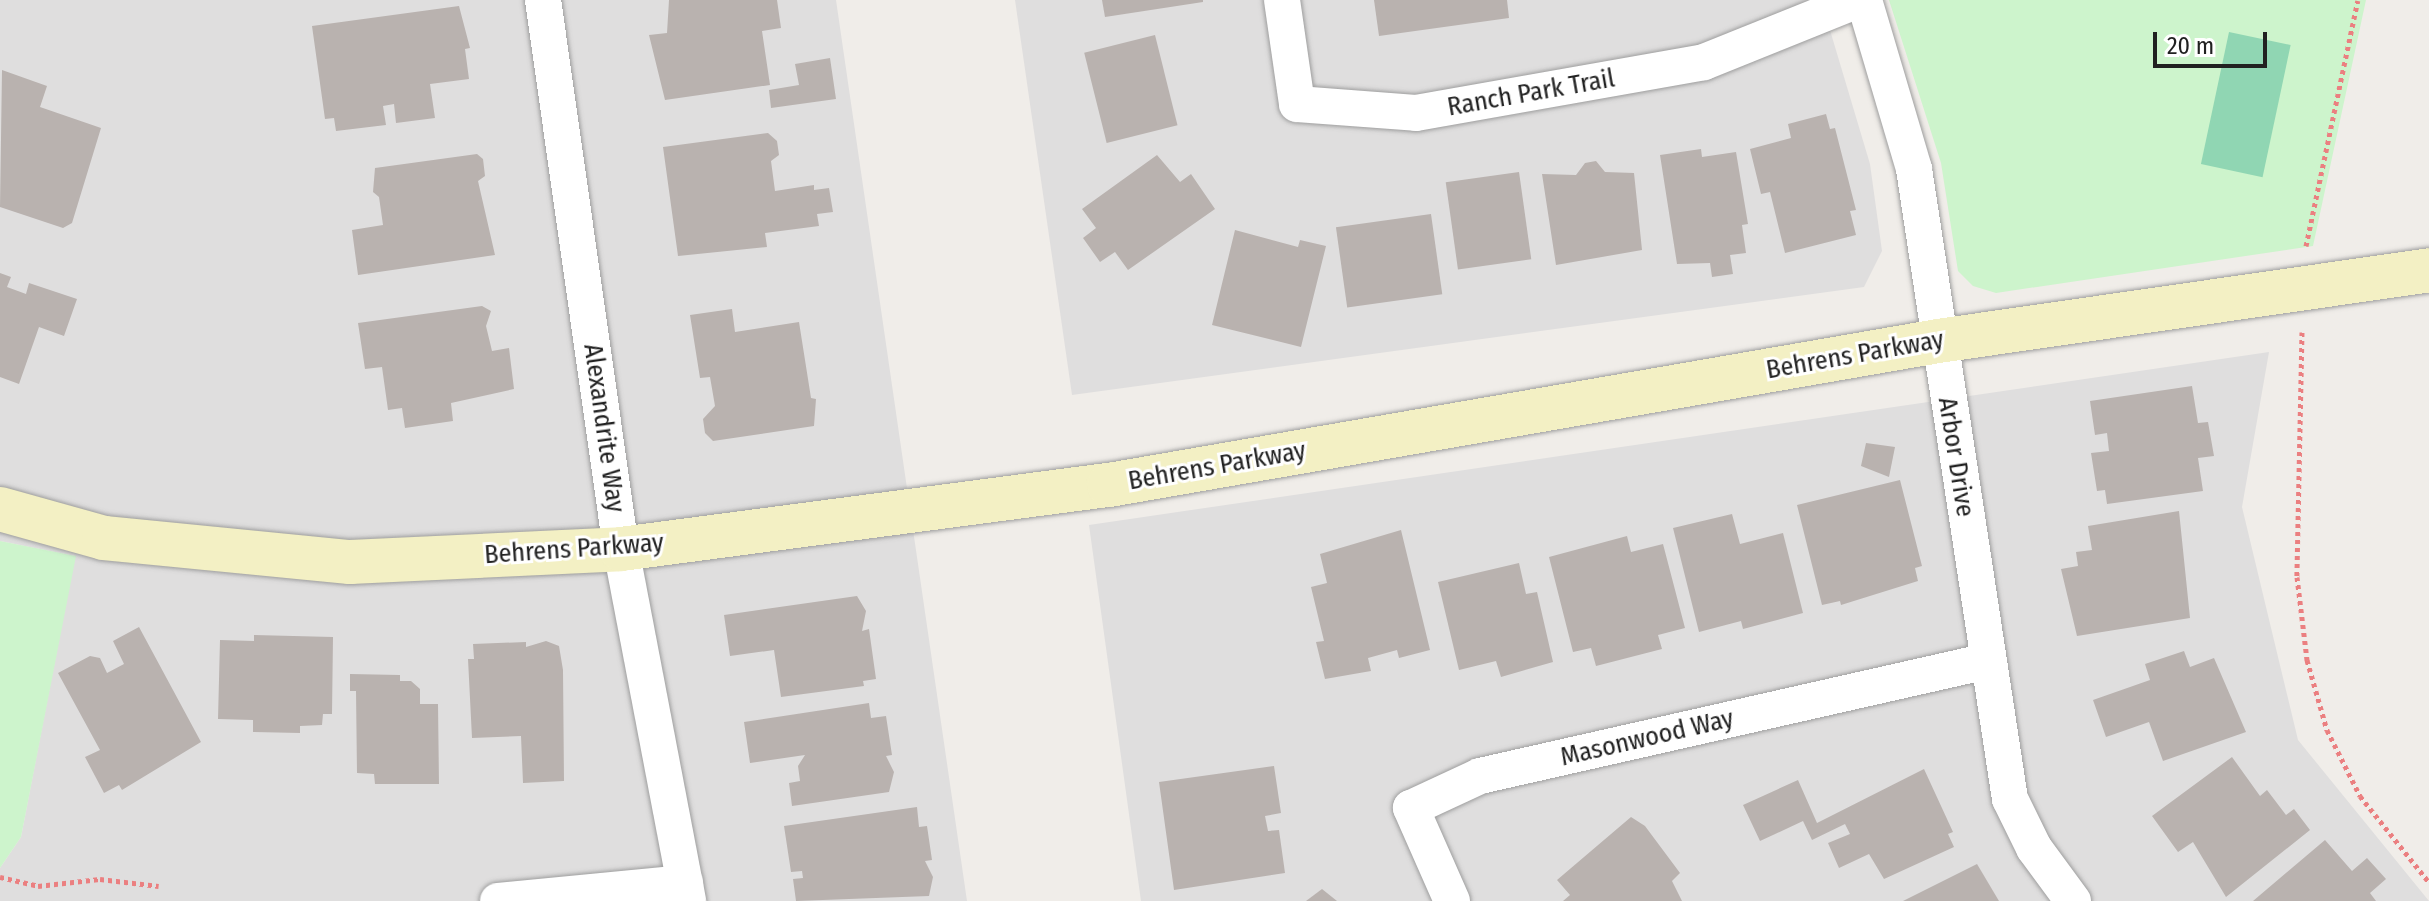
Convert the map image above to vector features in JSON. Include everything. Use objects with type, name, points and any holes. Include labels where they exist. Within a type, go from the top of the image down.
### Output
[{"type":"street","name":"Alexandrite Way","points":[[543,0],[621,549],[687,892]]},
{"type":"street","name":"Ranch Park Trail","points":[[1282,0],[1297,104],[1416,113],[1704,62],[1861,0]]},
{"type":"street","name":"Arbor Drive","points":[[1861,0],[1914,169],[2010,799],[2034,848],[2073,901]]},
{"type":"street","name":"Behrens Parkway","points":[[0,509],[104,538],[350,562],[621,549],[1109,485],[1938,341],[2429,270]]},
{"type":"street","name":"Masonwood Way","points":[[1452,901],[1411,808],[1480,776],[1988,661]]},
{"type":"street","points":[[498,901],[687,892]]},
{"type":"path","points":[[2304,288],[2307,240],[2358,0]]},
{"type":"path","points":[[2302,332],[2297,577],[2307,660],[2327,730],[2360,796],[2429,882]]},
{"type":"path","points":[[0,877],[38,886],[100,879],[159,886]]},
{"type":"shaded area","points":[[0,0],[836,0],[967,901],[0,901],[0,868],[21,837],[75,556],[0,541]]},
{"type":"shaded area","points":[[1015,0],[1821,0],[1870,164],[1882,251],[1864,287],[1072,395]]},
{"type":"shaded area","points":[[2269,352],[2242,507],[2298,740],[2429,901],[1141,901],[1089,525]]},
{"type":"green space","points":[[1889,0],[2366,0],[2313,246],[1996,293],[1973,286],[1958,271],[1941,163]]},
{"type":"green space","points":[[2229,32],[2291,45],[2263,177],[2201,164]]},
{"type":"green space","points":[[0,541],[76,556],[21,837],[0,868]]},
{"type":"building","points":[[669,0],[777,0],[781,28],[762,31],[770,85],[665,100],[649,35],[667,33]]},
{"type":"building","points":[[1102,0],[1203,0],[1203,2],[1105,17]]},
{"type":"building","points":[[1374,0],[1507,0],[1509,18],[1379,36]]},
{"type":"building","points":[[459,6],[470,48],[465,49],[469,79],[430,84],[435,118],[396,123],[394,104],[383,106],[386,125],[336,131],[334,118],[325,119],[312,26]]},
{"type":"building","points":[[1155,35],[1177,125],[1107,143],[1084,53]]},
{"type":"building","points":[[830,58],[836,99],[771,108],[769,90],[799,85],[795,64]]},
{"type":"building","points":[[2,70],[47,86],[40,107],[101,128],[72,223],[63,228],[0,207]]},
{"type":"building","points":[[1826,114],[1830,129],[1835,128],[1856,210],[1850,211],[1856,235],[1785,253],[1770,192],[1761,194],[1750,149],[1791,138],[1788,124]]},
{"type":"building","points":[[768,133],[777,141],[779,155],[771,161],[775,191],[814,185],[814,190],[829,188],[833,212],[817,214],[819,226],[765,233],[767,247],[678,256],[663,147]]},
{"type":"building","points":[[1701,149],[1702,157],[1736,152],[1748,224],[1742,225],[1746,253],[1730,255],[1733,274],[1712,277],[1710,263],[1677,264],[1660,155]]},
{"type":"building","points":[[477,154],[483,159],[485,176],[478,181],[495,255],[358,275],[352,230],[383,225],[379,197],[373,192],[375,168]]},
{"type":"building","points":[[1157,155],[1180,182],[1191,174],[1215,209],[1128,270],[1115,252],[1100,262],[1083,238],[1096,228],[1082,209]]},
{"type":"building","points":[[1596,161],[1605,172],[1634,173],[1642,250],[1556,265],[1542,174],[1576,175],[1585,163]]},
{"type":"building","points":[[1519,172],[1531,259],[1458,269],[1446,182]]},
{"type":"building","points":[[1431,214],[1442,294],[1347,308],[1336,227]]},
{"type":"building","points":[[1235,230],[1298,247],[1300,240],[1326,246],[1301,347],[1212,325]]},
{"type":"building","points":[[0,273],[11,277],[7,287],[26,294],[29,283],[77,299],[64,336],[39,327],[19,384],[0,377]]},
{"type":"building","points":[[482,306],[491,311],[486,326],[492,351],[509,348],[514,389],[451,403],[453,421],[405,428],[402,408],[388,410],[382,367],[365,369],[358,323]]},
{"type":"building","points":[[732,309],[735,332],[799,322],[811,398],[816,399],[814,426],[713,441],[705,433],[703,419],[715,406],[710,377],[700,378],[690,315]]},
{"type":"building","points":[[2192,386],[2198,423],[2208,422],[2214,456],[2198,458],[2203,491],[2107,504],[2105,490],[2097,491],[2091,453],[2109,451],[2107,433],[2095,435],[2090,401]]},
{"type":"building","points":[[1866,443],[1895,447],[1889,477],[1861,466]]},
{"type":"building","points":[[1900,480],[1922,566],[1915,568],[1918,581],[1841,605],[1840,601],[1822,605],[1797,505]]},
{"type":"building","points":[[2179,511],[2190,618],[2077,636],[2061,569],[2078,566],[2076,552],[2092,550],[2088,526]]},
{"type":"building","points":[[1732,514],[1740,544],[1783,533],[1803,613],[1743,629],[1741,621],[1699,632],[1673,528]]},
{"type":"building","points":[[1401,530],[1430,650],[1399,658],[1397,650],[1368,658],[1371,671],[1325,679],[1316,642],[1324,641],[1311,587],[1327,583],[1320,554]]},
{"type":"building","points":[[1627,536],[1631,552],[1663,544],[1685,628],[1658,635],[1662,649],[1596,666],[1591,648],[1573,652],[1549,557]]},
{"type":"building","points":[[1519,563],[1526,594],[1537,592],[1553,662],[1501,677],[1496,661],[1459,670],[1438,582]]},
{"type":"building","points":[[857,596],[866,611],[862,631],[869,629],[876,679],[863,681],[864,686],[781,697],[774,650],[730,656],[724,615]]},
{"type":"building","points":[[139,627],[201,742],[122,790],[119,785],[104,793],[85,757],[100,750],[58,673],[90,656],[100,658],[107,673],[124,664],[113,641]]},
{"type":"building","points":[[254,635],[333,637],[332,714],[323,714],[322,725],[300,726],[300,733],[253,732],[253,720],[218,719],[220,640],[254,641]]},
{"type":"building","points":[[546,641],[559,646],[563,670],[564,781],[523,783],[521,736],[472,738],[468,659],[474,659],[473,644],[526,642],[526,647]]},
{"type":"building","points":[[2184,651],[2190,667],[2214,658],[2246,732],[2163,761],[2149,722],[2106,737],[2093,700],[2150,680],[2145,664]]},
{"type":"building","points":[[350,674],[400,675],[400,681],[411,681],[420,689],[420,704],[438,704],[439,784],[375,784],[374,774],[357,773],[356,691],[350,691]]},
{"type":"building","points":[[869,703],[871,718],[886,716],[892,755],[886,756],[894,772],[889,792],[792,806],[789,783],[800,781],[798,766],[805,755],[750,763],[744,722]]},
{"type":"building","points":[[2232,757],[2260,796],[2267,790],[2286,815],[2294,809],[2310,830],[2226,897],[2193,842],[2178,852],[2152,816]]},
{"type":"building","points":[[1274,766],[1281,813],[1265,816],[1268,831],[1279,830],[1285,873],[1174,890],[1159,782]]},
{"type":"building","points":[[1924,769],[1953,832],[1948,834],[1954,847],[1884,879],[1869,854],[1839,868],[1828,843],[1850,834],[1845,824],[1812,840],[1803,821],[1760,841],[1743,805],[1798,780],[1817,823]]},
{"type":"building","points":[[917,807],[919,827],[927,826],[932,860],[925,861],[933,877],[929,896],[796,901],[793,879],[803,878],[802,871],[791,872],[784,826]]},
{"type":"building","points":[[1631,817],[1645,826],[1680,873],[1672,881],[1682,901],[1563,901],[1570,895],[1557,880]]},
{"type":"building","points":[[2325,840],[2352,871],[2367,858],[2386,879],[2370,893],[2376,901],[2253,901]]},
{"type":"building","points":[[1977,864],[1999,901],[1903,901]]},
{"type":"building","points":[[1322,889],[1337,901],[1306,901]]}]
